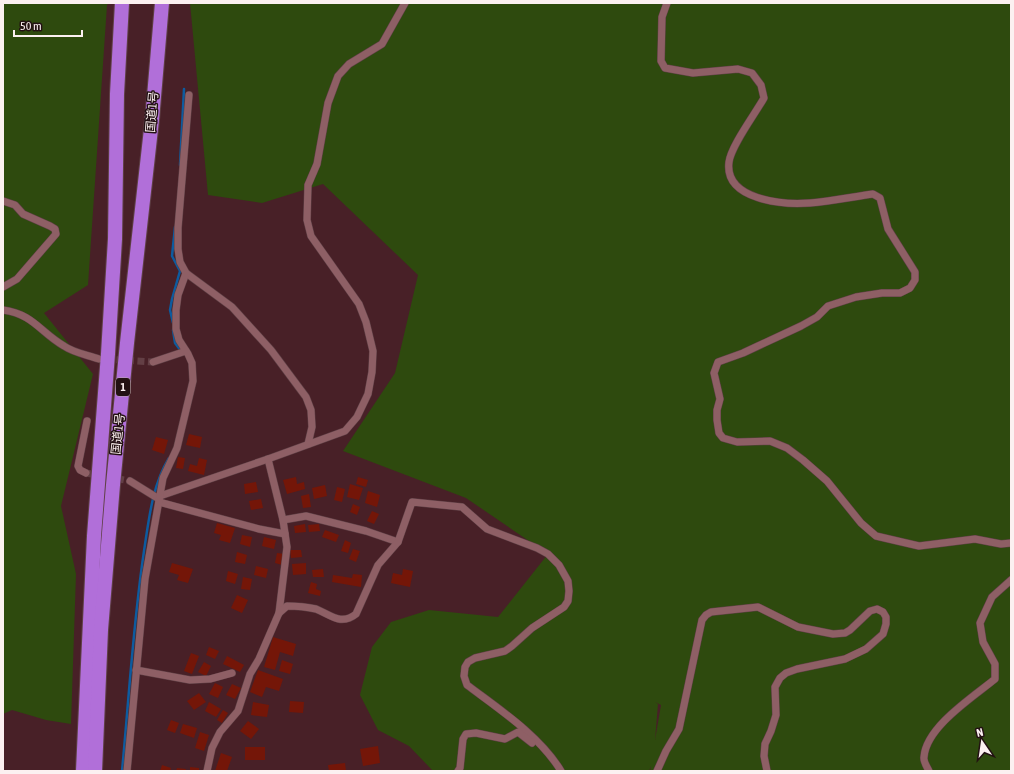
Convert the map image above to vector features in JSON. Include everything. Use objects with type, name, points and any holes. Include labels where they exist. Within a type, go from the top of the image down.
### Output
[{"type":"highway","name":"国道1号","points":[[83,771],[94,536],[115,239],[117,94],[122,3]]},
{"type":"highway","name":"国道1号","points":[[95,771],[101,630],[113,485],[152,120],[162,3]]},
{"type":"street","points":[[159,499],[345,431],[356,417],[368,394],[372,372],[373,351],[366,322],[359,304],[311,236],[307,220],[308,185],[317,164],[328,103],[338,76],[349,64],[382,44],[405,3]]},
{"type":"street","points":[[667,3],[662,17],[661,61],[665,68],[693,73],[738,69],[752,73],[761,85],[764,98],[734,149],[729,161],[729,171],[735,184],[747,194],[762,199],[784,203],[810,203],[873,194],[880,198],[888,229],[915,272],[916,280],[910,288],[900,293],[882,293],[856,297],[828,306],[817,317],[801,326],[743,354],[718,362],[714,373],[720,399],[717,410],[719,432],[724,438],[737,442],[770,441],[787,448],[827,481],[861,523],[876,536],[920,546],[975,539],[1001,544],[1011,543]]},
{"type":"street","points":[[189,95],[178,228],[178,249],[180,262],[186,273],[232,308],[271,350],[306,397],[312,410],[312,427],[308,444]]},
{"type":"street","points":[[3,201],[15,205],[23,214],[50,226],[54,229],[56,234],[17,279],[3,287]]},
{"type":"street","points":[[127,771],[145,579],[163,478],[177,448],[193,381],[192,363],[178,340],[176,329],[178,295],[186,273]]},
{"type":"street","points":[[3,310],[17,312],[26,316],[65,347],[100,359]]},
{"type":"street","points":[[153,362],[186,351]]},
{"type":"street","points":[[86,473],[80,470],[78,466],[87,420]]},
{"type":"street","points":[[207,771],[212,748],[220,732],[238,711],[250,674],[259,660],[279,613],[287,547],[283,520],[268,459]]},
{"type":"street","points":[[130,481],[159,499],[259,529],[285,534]]},
{"type":"street","points":[[279,613],[287,606],[305,607],[343,620],[350,619],[356,614],[378,565],[398,542],[412,502],[462,507],[487,529],[537,548],[548,554],[559,565],[568,581],[568,601],[564,607],[532,628],[505,651],[475,658],[468,662],[465,667],[464,676],[467,684],[515,722],[547,753],[561,771]]},
{"type":"street","points":[[283,520],[306,516],[366,531],[398,542]]},
{"type":"street","points":[[929,771],[923,758],[928,741],[943,721],[995,679],[995,664],[982,642],[980,624],[992,597],[1011,580]]},
{"type":"street","points":[[657,771],[679,729],[702,620],[706,615],[711,612],[758,607],[798,627],[833,634],[845,633],[850,630],[870,611],[877,610],[883,612],[886,617],[886,624],[883,634],[866,649],[845,659],[796,669],[786,673],[780,678],[775,687],[776,715],[765,744],[764,756],[767,771]]},
{"type":"street","points":[[136,670],[190,680],[210,679],[232,673]]},
{"type":"street","points":[[458,771],[460,768],[463,739],[466,734],[476,734],[505,739],[518,732],[547,753]]},
{"type":"green space","points":[[3,3],[109,3],[107,5],[88,285],[44,313],[93,374],[61,506],[76,574],[71,724],[46,720],[12,710],[3,714]]},
{"type":"green space","points":[[190,3],[1011,3],[1011,771],[650,771],[651,766],[649,771],[433,771],[409,746],[378,730],[360,695],[372,647],[391,622],[429,610],[498,617],[548,554],[466,498],[343,451],[395,373],[418,275],[323,184],[262,203],[208,195]],"holes":[[[655,702],[661,705],[655,740],[658,704]]]},
{"type":"building","points":[[189,434],[202,437],[200,448],[186,445]]},
{"type":"building","points":[[156,437],[168,440],[164,454],[152,450]]},
{"type":"building","points":[[178,457],[185,458],[183,469],[176,468]]},
{"type":"building","points":[[199,458],[207,460],[204,475],[188,471],[190,464],[197,466]]},
{"type":"building","points":[[296,477],[297,484],[304,482],[305,489],[287,494],[283,480]]},
{"type":"building","points":[[358,477],[368,480],[366,487],[356,484]]},
{"type":"building","points":[[256,482],[258,492],[245,494],[244,484]]},
{"type":"building","points":[[350,484],[363,488],[359,500],[347,497]]},
{"type":"building","points":[[325,485],[327,496],[314,499],[312,488]]},
{"type":"building","points":[[337,487],[345,489],[342,502],[334,500]]},
{"type":"building","points":[[368,491],[380,495],[377,507],[365,503]]},
{"type":"building","points":[[309,494],[311,507],[303,508],[301,496]]},
{"type":"building","points":[[261,499],[263,508],[251,510],[249,501]]},
{"type":"building","points":[[353,504],[360,507],[357,515],[350,512]]},
{"type":"building","points":[[372,511],[379,514],[374,524],[367,521]]},
{"type":"building","points":[[217,523],[235,528],[230,543],[219,540],[221,535],[214,533]]},
{"type":"building","points":[[305,524],[306,532],[295,533],[294,526]]},
{"type":"building","points":[[319,524],[320,531],[309,532],[308,525]]},
{"type":"building","points":[[325,530],[339,535],[336,542],[322,537]]},
{"type":"building","points":[[242,535],[252,537],[250,547],[240,544]]},
{"type":"building","points":[[264,537],[276,540],[274,549],[262,546]]},
{"type":"building","points":[[345,540],[351,543],[348,553],[341,551]]},
{"type":"building","points":[[353,549],[360,551],[356,562],[349,559]]},
{"type":"building","points":[[290,550],[301,550],[302,557],[291,558]]},
{"type":"building","points":[[237,552],[247,555],[245,564],[235,562]]},
{"type":"building","points":[[277,553],[285,554],[282,565],[275,563]]},
{"type":"building","points":[[172,563],[193,569],[188,583],[177,580],[179,575],[169,572]]},
{"type":"building","points":[[306,563],[306,574],[293,575],[292,564]]},
{"type":"building","points":[[256,566],[268,569],[266,578],[254,575]]},
{"type":"building","points":[[323,569],[324,577],[313,577],[312,570]]},
{"type":"building","points":[[403,569],[413,571],[410,587],[391,583],[393,573],[402,575]]},
{"type":"building","points":[[228,571],[238,574],[235,584],[226,581]]},
{"type":"building","points":[[353,574],[362,575],[361,587],[332,582],[333,575],[352,578]]},
{"type":"building","points":[[243,577],[252,579],[250,590],[241,589]]},
{"type":"building","points":[[311,582],[317,584],[316,589],[321,591],[320,596],[308,593]]},
{"type":"building","points":[[237,595],[248,600],[242,613],[231,608]]},
{"type":"building","points":[[273,637],[296,644],[293,656],[280,652],[275,670],[264,667]]},
{"type":"building","points":[[209,647],[219,651],[215,659],[206,655]]},
{"type":"building","points":[[191,653],[199,656],[192,674],[184,671]]},
{"type":"building","points":[[227,656],[244,665],[240,672],[223,664]]},
{"type":"building","points":[[282,660],[293,664],[290,674],[279,671]]},
{"type":"building","points":[[204,662],[211,666],[206,676],[198,672]]},
{"type":"building","points":[[258,670],[283,679],[279,691],[266,687],[262,697],[250,692]]},
{"type":"building","points":[[215,683],[223,687],[218,698],[209,694]]},
{"type":"building","points":[[232,684],[241,688],[235,699],[226,695]]},
{"type":"building","points":[[199,693],[206,702],[194,710],[187,701]]},
{"type":"building","points":[[290,701],[304,702],[303,713],[289,712]]},
{"type":"building","points":[[209,702],[221,709],[216,717],[205,711]]},
{"type":"building","points":[[253,702],[269,705],[267,717],[251,715]]},
{"type":"building","points":[[223,710],[228,713],[222,723],[217,720]]},
{"type":"building","points":[[171,720],[179,723],[175,733],[167,730]]},
{"type":"building","points":[[248,721],[259,729],[251,739],[240,731]]},
{"type":"building","points":[[183,724],[197,728],[194,738],[180,733]]},
{"type":"building","points":[[200,732],[209,735],[204,751],[195,748]]},
{"type":"building","points":[[378,746],[380,763],[363,766],[360,749]]},
{"type":"building","points":[[245,747],[265,747],[265,760],[245,760]]},
{"type":"building","points":[[221,753],[232,757],[227,771],[215,771]]},
{"type":"building","points":[[345,763],[346,771],[329,771],[328,765]]},
{"type":"building","points":[[162,765],[171,768],[170,771],[160,771]]},
{"type":"building","points":[[190,767],[199,768],[199,771],[190,771]]},
{"type":"building","points":[[177,768],[186,769],[185,771],[176,771]]},
{"type":"waterway","points":[[180,165],[184,89]]},
{"type":"waterway","points":[[173,323],[170,310],[180,271],[172,256],[175,227]]},
{"type":"waterway","points":[[173,330],[175,343],[181,351]]},
{"type":"waterway","points":[[122,771],[134,633],[144,551],[155,491],[163,469],[169,458]]},
{"type":"tunnel","points":[[106,359],[153,362]]},
{"type":"tunnel","points":[[86,473],[130,481]]}]
